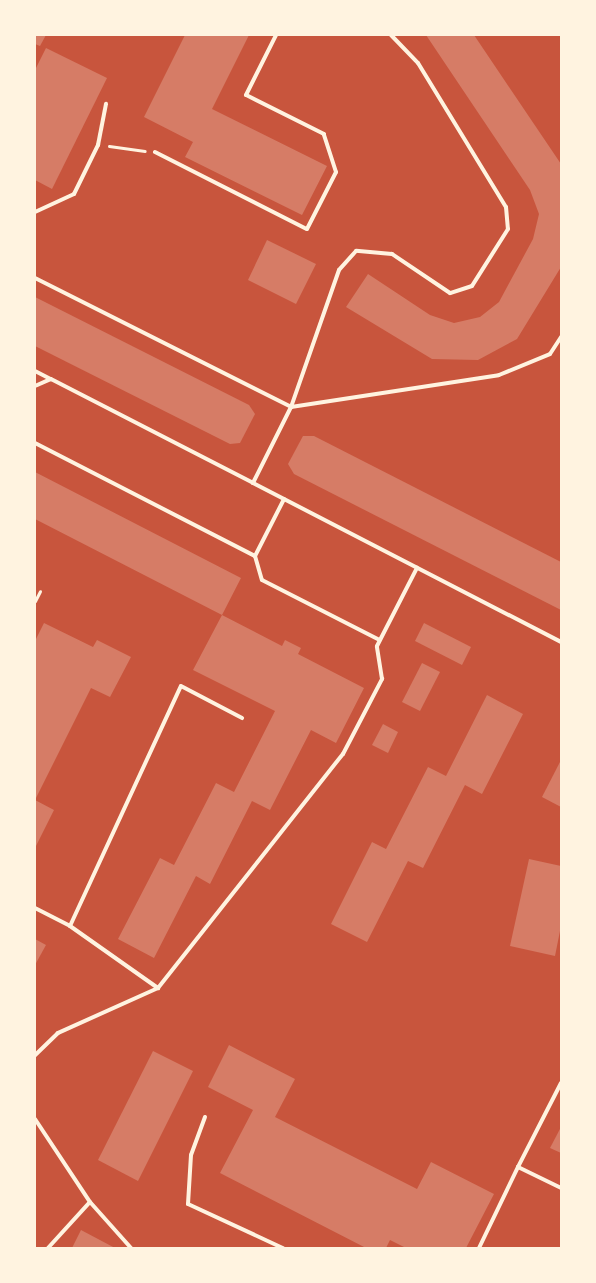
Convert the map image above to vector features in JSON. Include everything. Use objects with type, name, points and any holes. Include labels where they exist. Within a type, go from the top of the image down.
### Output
[{"type":"lane","points":[[155,152],[306,229],[336,172],[324,134],[246,95],[276,35]]},
{"type":"lane","points":[[252,482],[291,407],[339,270],[356,251],[392,254],[450,293],[472,286],[508,230],[506,207],[418,63],[391,35]]},
{"type":"lane","points":[[35,212],[74,194],[98,145],[106,104]]},
{"type":"lane","points":[[35,278],[291,407],[498,375],[550,354],[561,337]]},
{"type":"lane","points":[[35,371],[561,642]]},
{"type":"lane","points":[[35,386],[51,379]]},
{"type":"lane","points":[[35,444],[255,556]]},
{"type":"lane","points":[[284,499],[255,556],[262,580],[380,640]]},
{"type":"lane","points":[[35,1056],[58,1033],[158,988],[343,754],[382,679],[380,640],[417,568]]},
{"type":"lane","points":[[70,926],[181,686],[242,718]]},
{"type":"lane","points":[[35,908],[70,926],[158,988]]},
{"type":"lane","points":[[479,1248],[561,1083]]},
{"type":"lane","points":[[205,1117],[191,1155],[188,1204],[283,1248]]},
{"type":"lane","points":[[35,1119],[90,1202],[130,1248]]},
{"type":"lane","points":[[518,1167],[561,1188]]},
{"type":"lane","points":[[48,1248],[90,1202]]},
{"type":"path","points":[[98,145],[155,152]]},
{"type":"path","points":[[35,601],[40,591]]},
{"type":"building","points":[[35,35],[46,35],[40,46],[35,44]]},
{"type":"building","points":[[185,35],[249,35],[212,109],[327,166],[302,215],[185,157],[193,142],[144,117]]},
{"type":"building","points":[[426,35],[474,35],[561,164],[561,267],[517,339],[478,360],[432,359],[346,307],[368,274],[430,315],[454,323],[480,317],[499,302],[533,239],[539,214],[530,190]]},
{"type":"building","points":[[46,48],[107,78],[52,189],[35,180],[35,70]]},
{"type":"building","points":[[267,240],[316,264],[296,304],[248,280]]},
{"type":"building","points":[[35,297],[249,405],[255,414],[240,443],[230,444],[35,346]]},
{"type":"building","points":[[303,436],[314,436],[561,562],[561,610],[294,474],[288,464]]},
{"type":"building","points":[[35,472],[241,578],[222,615],[35,519]]},
{"type":"building","points":[[222,615],[282,646],[285,640],[301,648],[298,654],[364,688],[336,743],[311,730],[270,810],[252,801],[210,884],[196,876],[154,958],[118,939],[160,858],[174,865],[216,783],[234,792],[275,711],[193,670]]},
{"type":"building","points":[[44,623],[93,647],[97,640],[131,657],[110,697],[91,688],[35,800],[35,641]]},
{"type":"building","points":[[424,623],[471,647],[462,665],[415,641]]},
{"type":"building","points":[[422,663],[440,672],[420,711],[402,702]]},
{"type":"building","points":[[487,695],[523,714],[482,794],[465,785],[423,868],[408,861],[367,942],[331,924],[372,842],[386,849],[428,767],[446,776]]},
{"type":"building","points":[[383,724],[398,732],[388,753],[372,745]]},
{"type":"building","points":[[561,760],[561,807],[542,797]]},
{"type":"building","points":[[35,800],[54,810],[35,848]]},
{"type":"building","points":[[529,859],[561,866],[561,926],[555,956],[510,946]]},
{"type":"building","points":[[35,939],[46,945],[35,965]]},
{"type":"building","points":[[229,1045],[295,1079],[275,1117],[417,1189],[431,1162],[494,1194],[466,1248],[406,1248],[390,1240],[386,1248],[366,1248],[220,1173],[253,1110],[208,1087]]},
{"type":"building","points":[[153,1051],[193,1071],[138,1181],[98,1160]]},
{"type":"building","points":[[561,1127],[561,1153],[550,1148]]},
{"type":"building","points":[[81,1230],[115,1248],[72,1248]]}]
